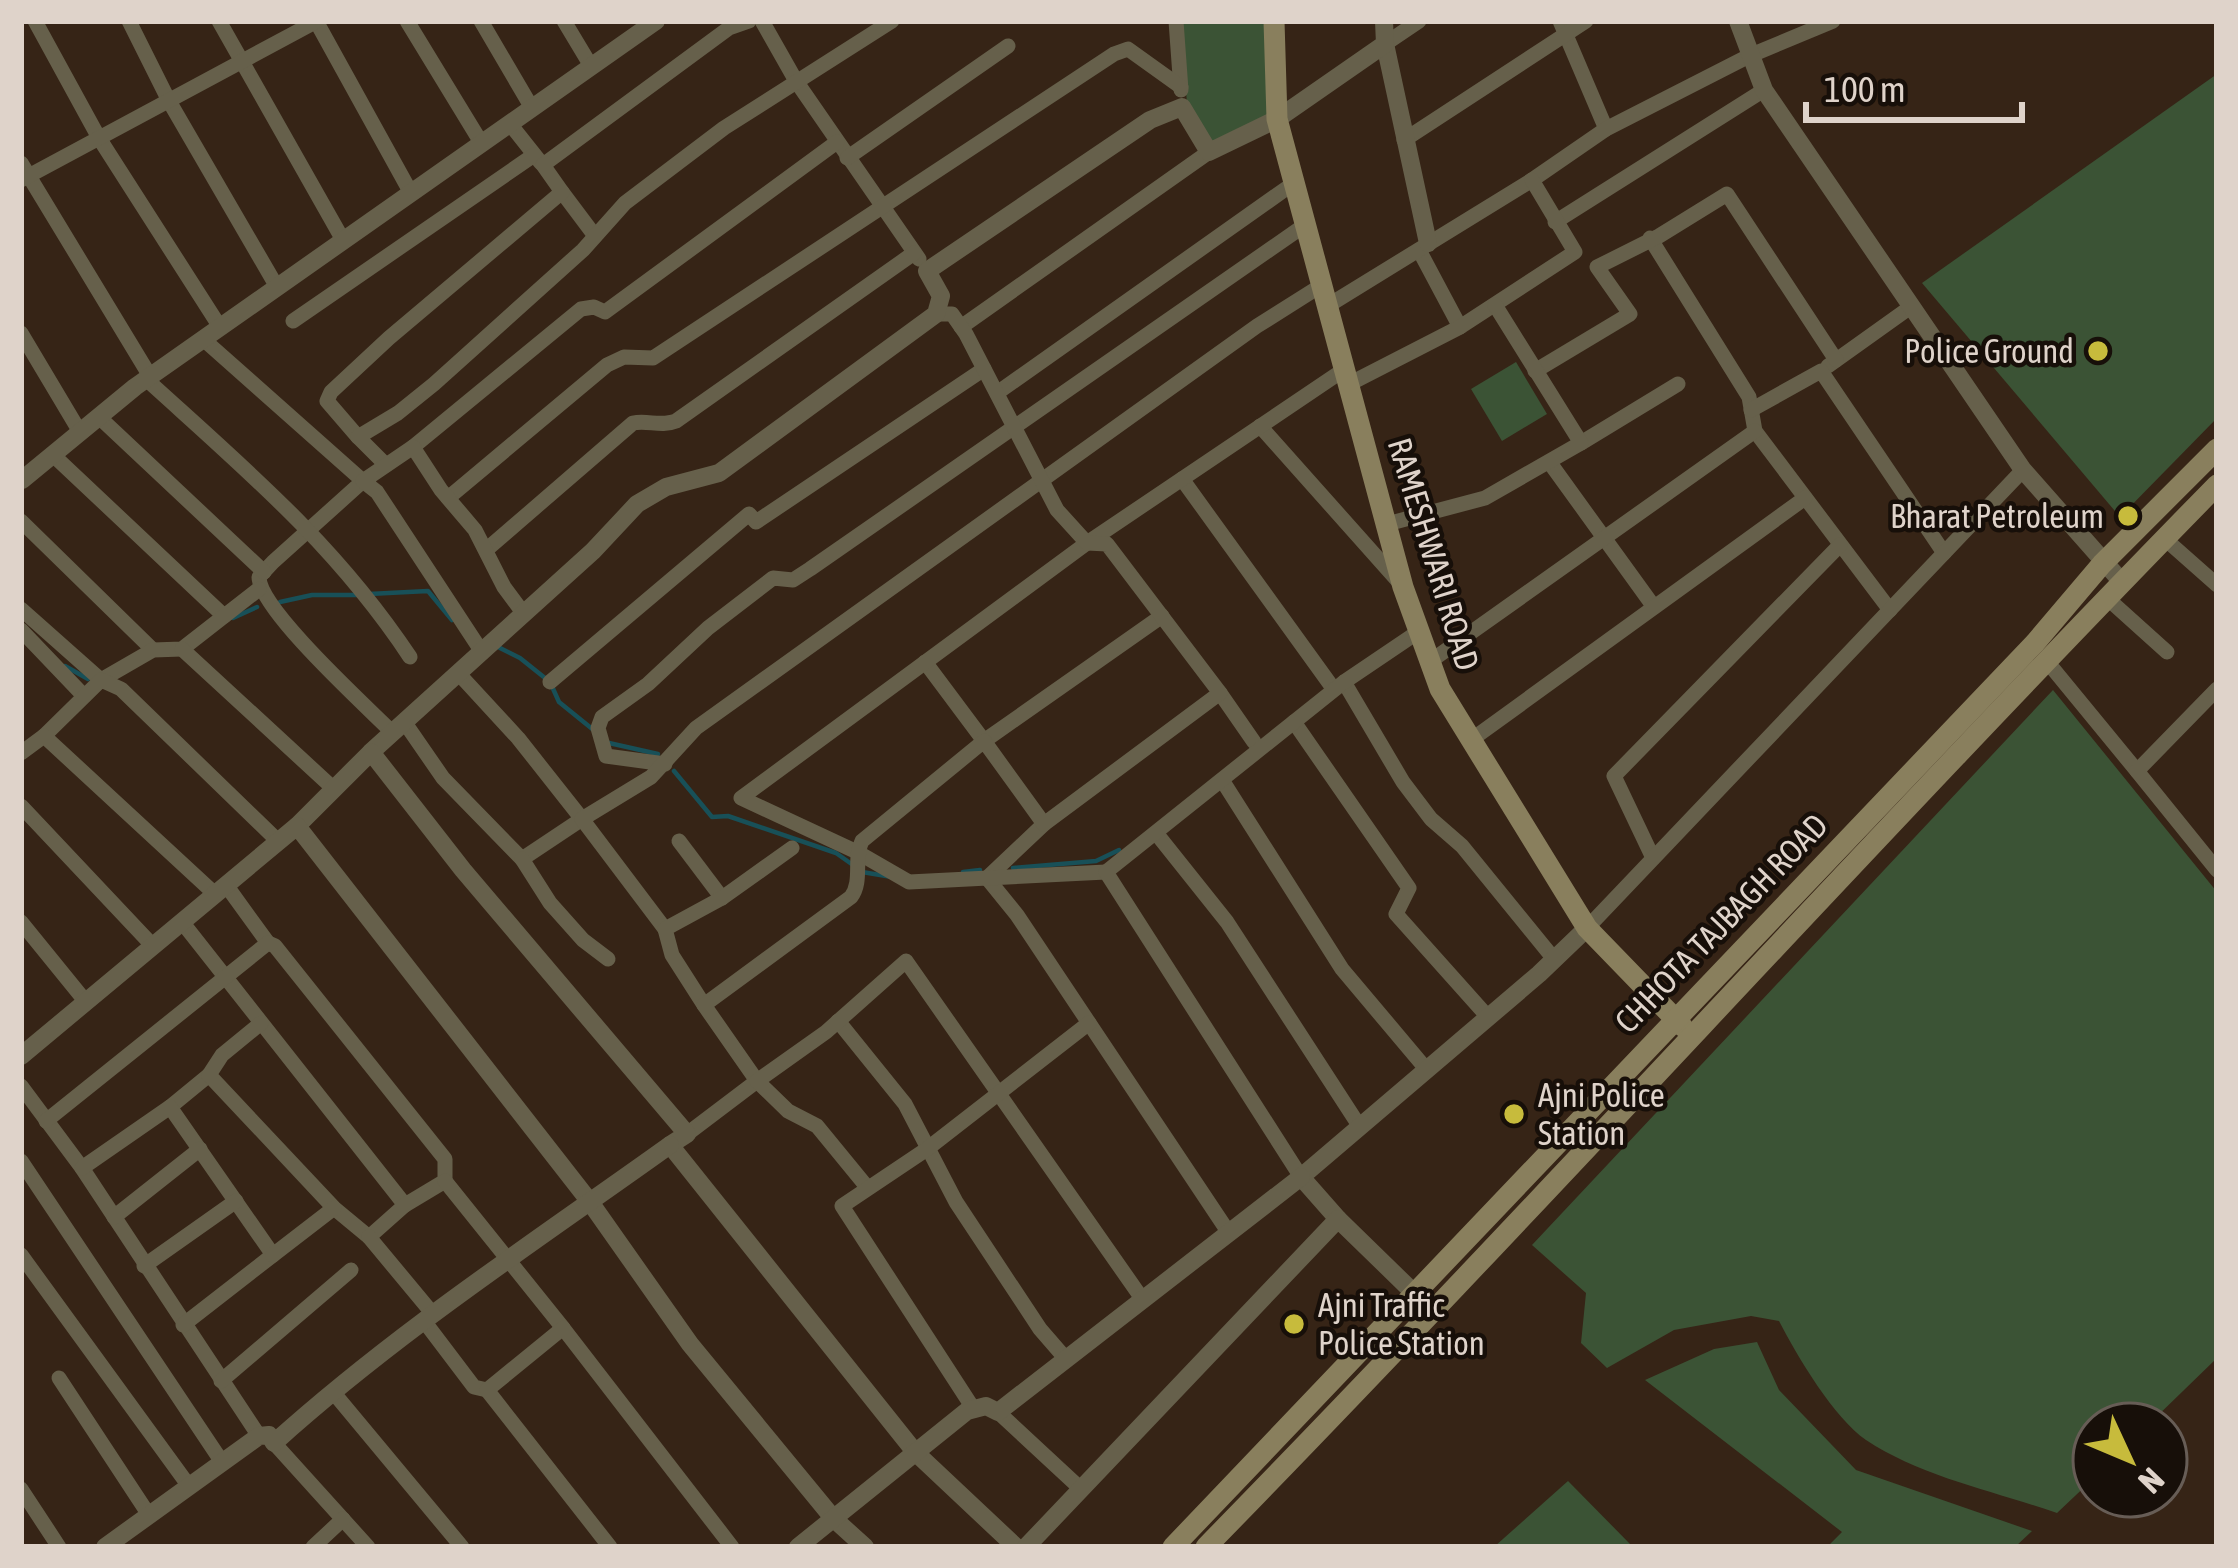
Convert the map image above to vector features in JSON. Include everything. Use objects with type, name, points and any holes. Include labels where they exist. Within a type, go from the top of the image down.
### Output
[{"type":"main road","name":"RAMESHWARI ROAD","points":[[1274,21],[1277,119],[1403,587],[1428,663],[1587,928],[1682,1026]]},
{"type":"main road","name":"CHHOTA TAJBAGH ROAD","points":[[1173,1547],[1414,1293],[1682,1026],[2102,564],[2217,449]]},
{"type":"main road","points":[[1206,1547],[1682,1026],[1856,865],[2045,659],[2217,485]]},
{"type":"street","points":[[35,21],[212,333],[377,492],[468,626],[486,645]]},
{"type":"street","points":[[129,21],[169,101],[277,287]]},
{"type":"street","points":[[219,21],[344,240]]},
{"type":"street","points":[[410,657],[370,596],[310,529],[148,377],[24,173],[317,21],[412,193]]},
{"type":"street","points":[[407,21],[482,144]]},
{"type":"street","points":[[481,21],[532,108]]},
{"type":"street","points":[[565,21],[591,66]]},
{"type":"street","points":[[21,480],[148,377],[656,21]]},
{"type":"street","points":[[293,321],[730,28],[749,21]]},
{"type":"street","points":[[762,21],[847,158],[928,271],[941,296],[936,314]]},
{"type":"street","points":[[358,437],[434,384],[625,203],[724,128],[892,21]]},
{"type":"street","points":[[1384,21],[1424,246],[1460,327]]},
{"type":"street","points":[[962,327],[1209,152],[1277,119],[1419,21]]},
{"type":"street","points":[[1404,140],[1563,28],[1586,21]]},
{"type":"street","points":[[1738,21],[1764,90],[2023,470],[2102,564],[2114,590],[2167,652]]},
{"type":"street","points":[[522,859],[651,777],[696,728],[1257,326],[1424,246],[1606,129],[1749,56],[1833,21]]},
{"type":"street","points":[[1175,24],[1182,97],[1209,152]]},
{"type":"street","points":[[1563,28],[1606,129]]},
{"type":"street","points":[[847,158],[1008,46]]},
{"type":"street","points":[[448,498],[607,364],[624,357],[653,358],[1128,49],[1182,97]]},
{"type":"street","points":[[1555,222],[1764,90]]},
{"type":"street","points":[[928,271],[1182,97]]},
{"type":"street","points":[[510,124],[595,236]]},
{"type":"street","points":[[187,654],[363,481],[413,446],[580,309],[594,307],[605,312],[837,142]]},
{"type":"street","points":[[1418,632],[1337,683],[1106,872],[909,882],[741,798],[1087,543],[1260,426],[1347,377],[1460,327],[1575,252],[1532,180]]},
{"type":"street","points":[[997,393],[1294,183]]},
{"type":"street","points":[[386,465],[326,401],[331,392],[562,192]]},
{"type":"street","points":[[1535,371],[1630,314],[1597,267],[1726,194],[1836,360]]},
{"type":"street","points":[[664,764],[606,756],[600,736],[602,717],[772,578],[793,580],[810,569],[1305,225]]},
{"type":"street","points":[[1650,238],[1749,397],[1755,430],[1889,610]]},
{"type":"street","points":[[486,550],[633,423],[676,421],[914,253]]},
{"type":"street","points":[[1495,305],[1581,443]]},
{"type":"street","points":[[1751,410],[1821,371],[1912,306]]},
{"type":"street","points":[[21,1055],[297,826],[486,645],[593,551],[637,504],[666,487],[719,473],[936,314],[952,314],[962,327],[1057,510],[1087,543],[1107,544],[1254,742]]},
{"type":"street","points":[[21,333],[80,432]]},
{"type":"street","points":[[550,682],[749,514],[756,522],[984,369]]},
{"type":"street","points":[[1821,371],[1944,553]]},
{"type":"street","points":[[1387,524],[1485,498],[1678,384]]},
{"type":"street","points":[[99,417],[262,580],[282,620],[399,728],[522,859],[550,902],[584,940],[608,959]]},
{"type":"street","points":[[1260,426],[1403,587]]},
{"type":"street","points":[[1428,663],[1755,430]]},
{"type":"street","points":[[413,446],[476,530],[504,587],[524,614]]},
{"type":"street","points":[[53,455],[224,616]]},
{"type":"street","points":[[1550,463],[1654,607]]},
{"type":"street","points":[[998,1412],[1301,1177],[1554,959],[2023,470]]},
{"type":"street","points":[[1182,479],[1337,683],[1431,819],[1462,846],[1554,959]]},
{"type":"street","points":[[1471,740],[1805,498]]},
{"type":"street","points":[[21,521],[154,650],[187,654],[334,789]]},
{"type":"street","points":[[2164,538],[2217,585]]},
{"type":"street","points":[[1653,858],[1615,776],[1840,544]]},
{"type":"street","points":[[21,609],[94,686]]},
{"type":"street","points":[[704,1005],[851,897],[862,841],[984,741],[1162,616]]},
{"type":"street","points":[[21,630],[94,686],[121,688],[278,842]]},
{"type":"street","points":[[21,753],[94,686],[154,650]]},
{"type":"street","points":[[2045,659],[2137,771],[2210,849],[2217,870]]},
{"type":"street","points":[[925,662],[1044,824]]},
{"type":"street","points":[[459,674],[518,738],[664,929],[672,955],[758,1081],[788,1111],[817,1126],[867,1187]]},
{"type":"street","points":[[2137,771],[2217,689]]},
{"type":"street","points":[[987,878],[1044,824],[1220,693]]},
{"type":"street","points":[[1294,722],[1409,888],[1396,914],[1488,1017]]},
{"type":"street","points":[[21,727],[221,890],[275,946],[445,1160],[445,1181],[732,1547]]},
{"type":"street","points":[[371,752],[679,1140],[915,1451],[1016,1547]]},
{"type":"street","points":[[1222,780],[1342,969],[1427,1070]]},
{"type":"street","points":[[21,806],[153,946]]},
{"type":"street","points":[[297,826],[590,1202],[690,1344],[833,1518],[866,1547]]},
{"type":"street","points":[[1156,833],[1227,922],[1360,1127]]},
{"type":"street","points":[[679,841],[722,898]]},
{"type":"street","points":[[664,929],[722,898],[792,848]]},
{"type":"street","points":[[1106,872],[1301,1177],[1414,1293]]},
{"type":"street","points":[[987,878],[1017,915],[1229,1233]]},
{"type":"street","points":[[21,922],[86,1002]]},
{"type":"street","points":[[182,922],[405,1204]]},
{"type":"street","points":[[46,1121],[268,943]]},
{"type":"street","points":[[105,1547],[222,1462],[267,1439],[679,1140],[838,1022],[906,961],[1143,1300]]},
{"type":"street","points":[[838,1022],[905,1104],[956,1202],[1040,1329],[1066,1359]]},
{"type":"street","points":[[82,1168],[209,1075],[222,1055],[262,1023]]},
{"type":"street","points":[[973,1408],[842,1206],[927,1149],[1089,1023]]},
{"type":"street","points":[[209,1075],[334,1208],[369,1237],[474,1387],[487,1390],[610,1547]]},
{"type":"street","points":[[21,1086],[82,1168],[220,1382],[368,1547]]},
{"type":"street","points":[[170,1106],[273,1255]]},
{"type":"street","points":[[114,1217],[200,1149]]},
{"type":"street","points":[[21,1161],[222,1462]]},
{"type":"street","points":[[369,1237],[405,1204],[445,1181]]},
{"type":"street","points":[[144,1266],[236,1202]]},
{"type":"street","points":[[184,1325],[334,1208]]},
{"type":"street","points":[[1026,1547],[1339,1219]]},
{"type":"street","points":[[21,1255],[189,1486]]},
{"type":"street","points":[[220,1382],[351,1270]]},
{"type":"street","points":[[487,1390],[562,1328]]},
{"type":"street","points":[[59,1378],[149,1515]]},
{"type":"street","points":[[333,1392],[462,1547]]},
{"type":"street","points":[[799,1547],[973,1408],[986,1406],[998,1412],[1081,1489]]},
{"type":"street","points":[[21,1489],[58,1547]]},
{"type":"street","points":[[314,1547],[343,1520]]},
{"type":"green space","points":[[1181,21],[1266,21],[1271,116],[1210,145],[1187,104]]},
{"type":"green space","name":"Police Ground","points":[[2217,74],[2217,418],[2120,517],[1922,283]]},
{"type":"green space","points":[[1516,362],[1547,414],[1502,441],[1471,389]]},
{"type":"green space","points":[[2053,690],[2217,892],[2217,1358],[2174,1400],[2070,1400],[2070,1501],[2057,1513],[1934,1474],[1866,1440],[1829,1402],[1779,1321],[1751,1316],[1674,1330],[1607,1368],[1581,1343],[1586,1293],[1532,1245]]},
{"type":"green space","points":[[1757,1342],[1779,1390],[1856,1470],[2032,1531],[2015,1547],[1827,1547],[1842,1532],[1645,1380],[1714,1349]]},
{"type":"green space","points":[[1568,1481],[1633,1547],[1494,1547]]},
{"type":"waterway","points":[[369,594],[428,591],[452,620]]},
{"type":"waterway","points":[[280,602],[312,595],[358,595]]},
{"type":"waterway","points":[[233,618],[257,607]]},
{"type":"waterway","points":[[498,647],[550,682],[559,702],[596,732]]},
{"type":"waterway","points":[[65,666],[88,679]]},
{"type":"waterway","points":[[609,743],[658,754]]},
{"type":"waterway","points":[[674,771],[712,817],[728,816],[836,853],[853,865]]},
{"type":"waterway","points":[[1013,868],[1096,861],[1119,850]]},
{"type":"waterway","points":[[963,872],[980,870]]},
{"type":"waterway","points":[[862,872],[892,877]]},
{"type":"place","name":"Police Ground","points":[[2098,351]]},
{"type":"place","name":"Bharat Petroleum","points":[[2128,516]]},
{"type":"place","name":"Ajni Police Station","points":[[1514,1114]]},
{"type":"place","name":"Ajni Traffic Police Station","points":[[1294,1324]]}]
